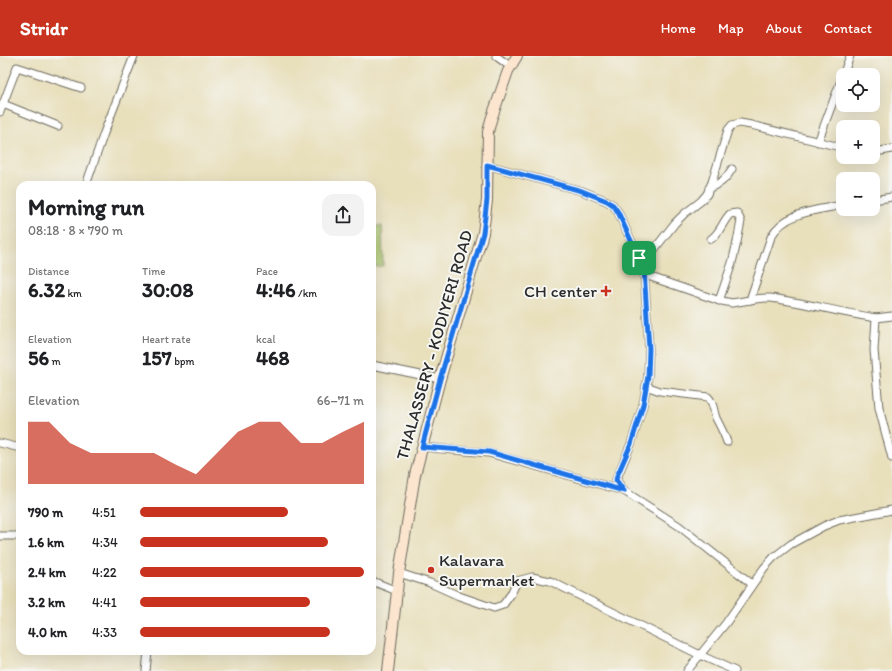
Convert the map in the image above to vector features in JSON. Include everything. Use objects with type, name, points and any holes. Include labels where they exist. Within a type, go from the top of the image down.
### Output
[{"type":"main road","name":"THALASSERY - KODIYERI ROAD","points":[[388,671],[399,573],[415,475],[440,379],[483,233],[487,200],[488,132],[508,71],[518,56]]},
{"type":"street","points":[[87,181],[104,133],[134,56]]},
{"type":"street","points":[[496,56],[511,67]]},
{"type":"street","points":[[846,68],[850,56]]},
{"type":"street","points":[[0,112],[17,67],[80,88]]},
{"type":"street","points":[[818,142],[836,94]]},
{"type":"street","points":[[3,104],[58,126]]},
{"type":"street","points":[[639,258],[653,251],[675,223],[701,201],[710,188],[728,130],[732,125],[751,125],[836,146]]},
{"type":"street","points":[[880,151],[892,149]]},
{"type":"street","points":[[487,165],[582,191],[613,205],[618,212],[644,269],[651,277],[719,301],[732,303],[762,297],[778,298],[876,318],[892,316]]},
{"type":"street","points":[[710,188],[724,180],[732,169]]},
{"type":"street","points":[[880,199],[892,197]]},
{"type":"street","points":[[750,300],[775,229],[782,222],[800,214],[836,206]]},
{"type":"street","points":[[711,239],[725,218],[730,214],[737,213],[741,221],[737,242],[732,263],[719,301]]},
{"type":"street","points":[[624,491],[616,480],[631,444],[643,405],[646,386],[649,349],[644,269]]},
{"type":"street","points":[[876,318],[874,350],[879,408],[892,458]]},
{"type":"street","points":[[376,366],[440,379]]},
{"type":"street","points":[[646,386],[660,390],[708,397],[712,401],[716,417],[727,442]]},
{"type":"street","points":[[0,443],[16,447]]},
{"type":"street","points":[[422,447],[489,452],[624,491],[679,526],[752,584]]},
{"type":"street","points":[[687,671],[726,623],[752,584],[774,557],[791,544],[824,526],[839,520],[892,510]]},
{"type":"street","points":[[0,536],[16,536]]},
{"type":"street","points":[[399,573],[430,583],[459,596],[494,608],[504,605],[517,581],[532,577],[550,581],[735,671]]},
{"type":"street","points":[[376,583],[397,591]]},
{"type":"street","points":[[146,671],[148,655]]},
{"type":"green space","points":[[376,226],[382,226],[383,266],[376,266]]},
{"type":"place","name":"CH center","points":[[606,291]]},
{"type":"place","name":"Kalavara Supermarket","points":[[431,570]]},
{"type":"route","points":[[487,165],[582,191],[607,201],[613,205],[618,212],[639,258],[644,269],[649,349],[648,376],[643,405],[631,444],[616,480],[624,491],[489,452],[422,447],[440,379],[483,233],[487,200],[487,165]]}]
